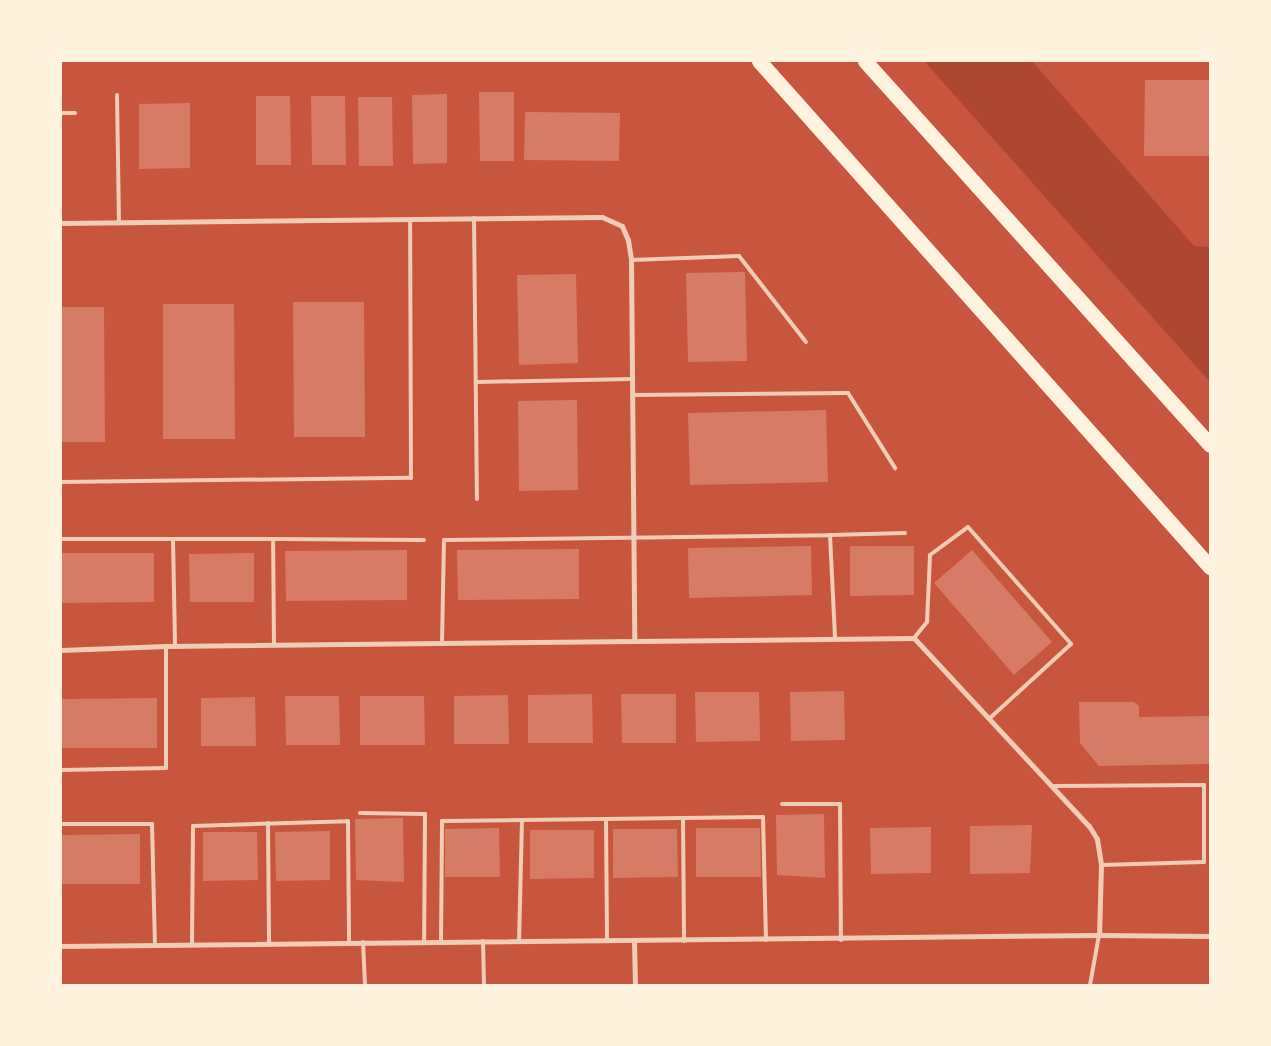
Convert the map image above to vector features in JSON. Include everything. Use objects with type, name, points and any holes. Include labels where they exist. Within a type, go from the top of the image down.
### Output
[{"type":"highway","points":[[759,61],[1209,566]]},
{"type":"highway","points":[[866,61],[1209,444]]},
{"type":"street","points":[[61,223],[602,217],[622,226],[628,240],[631,260],[634,641]]},
{"type":"street","points":[[61,650],[166,646],[914,638],[1090,826],[1097,839],[1101,865],[1098,935]]},
{"type":"street","points":[[61,946],[155,943],[841,940],[1098,935],[1210,936]]},
{"type":"street","points":[[634,941],[635,985]]},
{"type":"lane","points":[[117,95],[119,222]]},
{"type":"lane","points":[[61,113],[75,113]]},
{"type":"lane","points":[[474,218],[477,499]]},
{"type":"lane","points":[[61,482],[411,478],[410,219]]},
{"type":"lane","points":[[631,260],[739,256],[806,342]]},
{"type":"lane","points":[[476,382],[632,379]]},
{"type":"lane","points":[[632,395],[848,393],[894,468]]},
{"type":"lane","points":[[914,638],[926,622],[930,555],[968,527],[1071,644],[990,718]]},
{"type":"lane","points":[[442,643],[444,540],[634,540],[905,533]]},
{"type":"lane","points":[[830,535],[834,639]]},
{"type":"lane","points":[[61,539],[424,540]]},
{"type":"lane","points":[[173,539],[175,646]]},
{"type":"lane","points":[[273,539],[274,645]]},
{"type":"lane","points":[[61,770],[166,768],[166,646]]},
{"type":"lane","points":[[1052,786],[1204,785],[1204,862],[1101,865]]},
{"type":"lane","points":[[782,804],[840,804],[841,940]]},
{"type":"lane","points":[[360,813],[425,814],[424,942]]},
{"type":"lane","points":[[441,942],[442,821],[764,817],[766,940]]},
{"type":"lane","points":[[683,818],[684,940]]},
{"type":"lane","points":[[519,941],[522,820]]},
{"type":"lane","points":[[606,820],[607,941]]},
{"type":"lane","points":[[192,943],[193,826],[348,821],[348,942]]},
{"type":"lane","points":[[268,823],[269,943]]},
{"type":"lane","points":[[61,824],[152,824],[155,943]]},
{"type":"lane","points":[[1090,985],[1098,935]]},
{"type":"lane","points":[[483,941],[484,985]]},
{"type":"lane","points":[[363,942],[365,985]]},
{"type":"shaded area","points":[[924,61],[1032,61],[1194,246],[1210,247],[1210,382]]},
{"type":"building","points":[[1145,80],[1210,80],[1210,156],[1144,156]]},
{"type":"building","points":[[479,92],[514,92],[514,161],[480,161]]},
{"type":"building","points":[[447,94],[447,163],[413,164],[412,95]]},
{"type":"building","points":[[256,96],[290,96],[291,165],[256,165]]},
{"type":"building","points":[[311,96],[345,96],[346,165],[312,165]]},
{"type":"building","points":[[358,97],[392,97],[393,166],[359,166]]},
{"type":"building","points":[[190,103],[190,168],[139,169],[139,104]]},
{"type":"building","points":[[525,112],[620,113],[619,161],[524,160]]},
{"type":"building","points":[[745,272],[747,361],[688,362],[686,273]]},
{"type":"building","points":[[576,274],[578,363],[519,365],[517,275]]},
{"type":"building","points":[[293,302],[364,302],[365,437],[294,437]]},
{"type":"building","points":[[163,304],[234,304],[235,439],[163,439]]},
{"type":"building","points":[[61,307],[104,307],[105,442],[61,442]]},
{"type":"building","points":[[577,400],[578,490],[519,491],[518,401]]},
{"type":"building","points":[[826,410],[828,482],[690,485],[688,413]]},
{"type":"building","points":[[811,546],[812,595],[689,598],[688,548]]},
{"type":"building","points":[[850,546],[914,546],[914,595],[850,596]]},
{"type":"building","points":[[579,549],[579,599],[458,600],[457,550]]},
{"type":"building","points":[[407,550],[407,600],[286,601],[285,551]]},
{"type":"building","points":[[972,550],[1052,642],[1014,675],[934,583]]},
{"type":"building","points":[[61,553],[154,553],[154,602],[61,603]]},
{"type":"building","points":[[254,553],[254,602],[190,602],[189,554]]},
{"type":"building","points":[[844,691],[845,740],[791,741],[790,692]]},
{"type":"building","points":[[695,692],[759,692],[760,741],[696,742]]},
{"type":"building","points":[[592,694],[593,743],[528,743],[528,695]]},
{"type":"building","points":[[621,694],[676,694],[676,743],[622,743]]},
{"type":"building","points":[[508,695],[509,744],[454,744],[454,696]]},
{"type":"building","points":[[285,696],[339,696],[340,745],[286,745]]},
{"type":"building","points":[[360,696],[424,696],[425,745],[360,745]]},
{"type":"building","points":[[255,697],[256,746],[201,746],[201,698]]},
{"type":"building","points":[[157,698],[157,748],[61,748],[61,699]]},
{"type":"building","points":[[1079,702],[1134,702],[1139,706],[1139,717],[1210,716],[1210,764],[1099,766],[1080,743]]},
{"type":"building","points":[[824,814],[825,878],[777,875],[776,815]]},
{"type":"building","points":[[403,818],[404,882],[356,880],[355,819]]},
{"type":"building","points":[[1032,825],[1030,873],[970,874],[970,826]]},
{"type":"building","points":[[931,827],[931,873],[871,874],[870,828]]},
{"type":"building","points":[[499,828],[500,877],[445,877],[445,829]]},
{"type":"building","points":[[696,828],[760,828],[761,877],[696,877]]},
{"type":"building","points":[[613,829],[677,829],[678,877],[613,878]]},
{"type":"building","points":[[530,830],[594,830],[594,878],[530,879]]},
{"type":"building","points":[[330,831],[330,880],[276,881],[275,832]]},
{"type":"building","points":[[203,832],[257,832],[258,880],[203,881]]},
{"type":"building","points":[[140,834],[140,884],[61,884],[61,835]]}]
